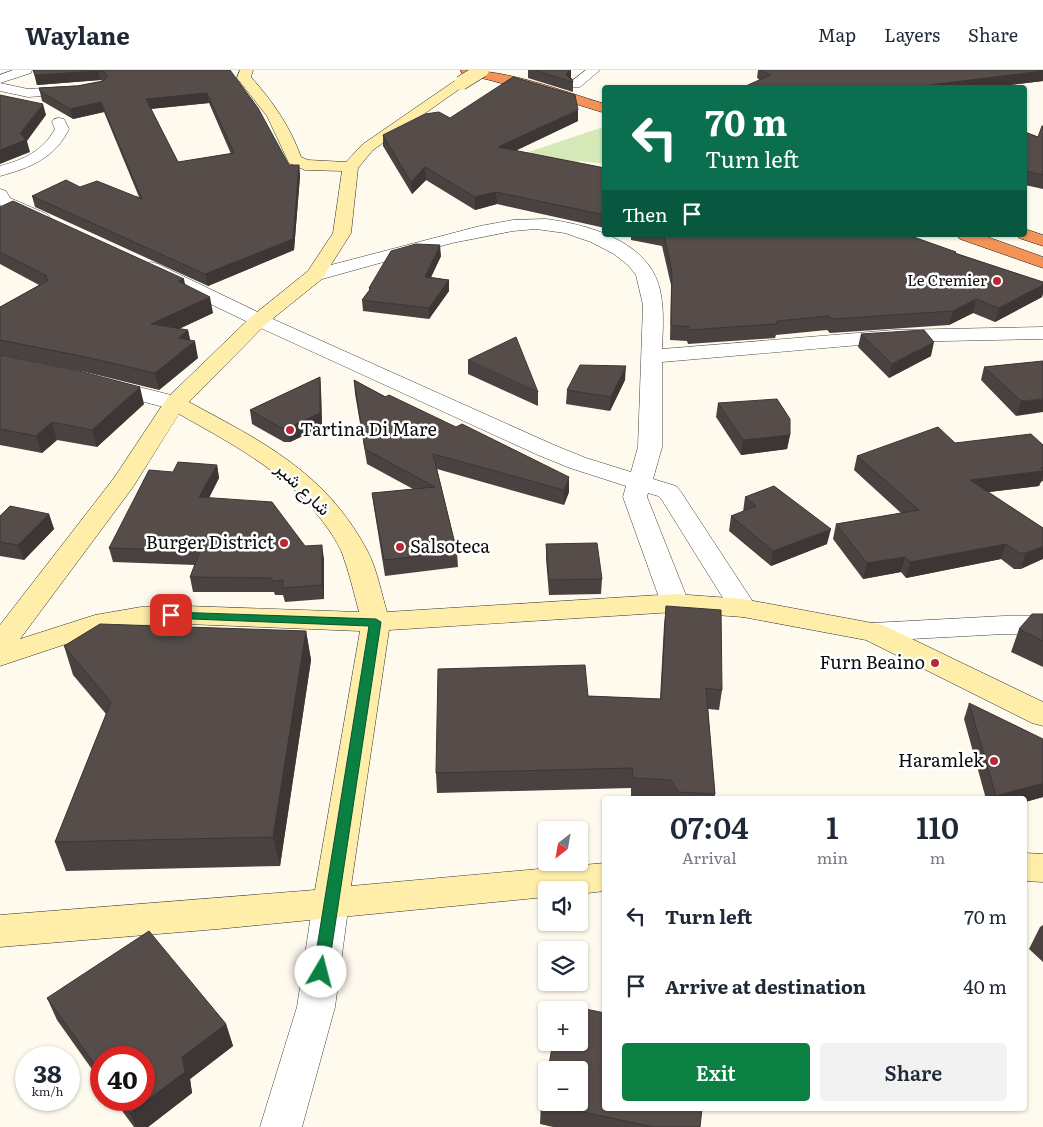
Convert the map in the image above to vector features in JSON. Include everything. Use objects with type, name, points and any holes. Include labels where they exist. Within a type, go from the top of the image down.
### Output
[{"type":"highway","points":[[519,70],[542,75]]},
{"type":"highway","points":[[464,77],[545,90],[602,108]]},
{"type":"highway","points":[[558,80],[590,88]]},
{"type":"highway","points":[[1027,235],[1043,241]]},
{"type":"highway","points":[[972,237],[1043,262]]},
{"type":"main road","points":[[247,70],[244,78],[271,108],[286,135],[294,160],[314,166],[350,167]]},
{"type":"main road","points":[[0,645],[124,482],[175,403],[259,320],[315,275],[342,233],[350,167],[368,147],[464,77],[482,70]]},
{"type":"main road","name":"شارع شير","points":[[175,403],[261,450],[292,474],[317,498],[338,524],[355,552],[376,622]]},
{"type":"main road","points":[[0,656],[95,624],[141,616],[186,615],[376,622],[675,603],[744,608],[872,632],[1043,715]]},
{"type":"main road","points":[[331,902],[376,622]]},
{"type":"main road","points":[[1027,867],[1043,868]]},
{"type":"main road","points":[[0,931],[218,914],[602,877]]},
{"type":"street","points":[[0,79],[26,70]]},
{"type":"street","points":[[575,84],[594,70]]},
{"type":"street","points":[[0,87],[28,93],[90,88]]},
{"type":"street","points":[[0,171],[31,161],[44,154],[59,137],[62,129],[60,122]]},
{"type":"street","points":[[1,204],[26,211],[61,227]]},
{"type":"street","points":[[315,275],[487,230],[538,224],[601,238],[628,255],[641,268],[648,281],[653,356],[649,392],[650,447],[635,497],[675,603]]},
{"type":"street","points":[[132,259],[259,320],[578,464],[667,491],[744,608]]},
{"type":"street","points":[[653,356],[894,336],[1043,333]]},
{"type":"street","points":[[85,380],[175,403]]},
{"type":"street","points":[[872,632],[1004,625],[1043,625]]},
{"type":"street","points":[[281,1127],[316,1007],[331,902]]},
{"type":"green space","points":[[602,127],[602,164],[580,161],[547,170],[514,157]]},
{"type":"building","points":[[33,70],[230,70],[258,108],[289,165],[299,165],[293,239],[205,274],[32,196],[66,180],[80,187],[97,181],[142,199],[101,102],[70,109],[40,91],[39,88],[77,86],[103,81],[107,77],[105,72],[35,75]],"holes":[[[207,93],[234,153],[178,162],[146,99]]]},
{"type":"building","points":[[534,70],[570,70],[566,74],[573,82]]},
{"type":"building","points":[[760,70],[1043,70],[930,85],[748,85],[770,75]]},
{"type":"building","points":[[513,77],[575,95],[578,110],[498,147],[602,167],[602,214],[496,192],[475,197],[425,167],[411,182],[383,135],[425,114],[439,112],[450,118]]},
{"type":"building","points":[[0,95],[43,104],[20,133],[26,140],[0,150]]},
{"type":"building","points":[[1043,126],[1043,175],[1027,171],[1027,133],[1038,137]]},
{"type":"building","points":[[13,201],[184,279],[178,281],[210,297],[151,324],[188,330],[179,338],[195,341],[155,373],[0,340],[0,307],[49,280],[44,277],[47,276],[0,252],[0,207]]},
{"type":"building","points":[[664,237],[914,237],[956,252],[954,253],[1043,282],[1043,285],[999,308],[976,299],[953,311],[832,319],[829,316],[777,321],[777,324],[689,330],[689,327],[671,325],[672,272]]},
{"type":"building","points":[[416,244],[440,245],[425,277],[449,280],[429,308],[362,300],[371,288],[369,288],[391,251]]},
{"type":"building","points":[[924,330],[934,342],[892,364],[861,334]]},
{"type":"building","points":[[516,337],[538,392],[468,360]]},
{"type":"building","points":[[0,355],[79,371],[140,387],[92,430],[52,422],[36,436],[0,429]]},
{"type":"building","points":[[1043,361],[1043,399],[1021,401],[984,367]]},
{"type":"building","points":[[580,365],[626,366],[611,397],[567,390]]},
{"type":"building","points":[[320,377],[320,413],[288,428],[281,428],[250,410]]},
{"type":"building","points":[[354,380],[385,397],[389,395],[456,427],[462,424],[569,477],[564,490],[433,454],[457,552],[384,560],[372,493],[435,487],[365,449]]},
{"type":"building","points":[[777,399],[790,419],[790,435],[743,440],[718,403]]},
{"type":"building","points":[[938,427],[955,443],[1031,434],[1043,445],[1043,467],[1041,468],[1043,471],[970,480],[1043,528],[1043,546],[1026,553],[1019,553],[1006,544],[910,562],[905,557],[867,563],[836,524],[919,510],[857,456]]},
{"type":"building","points":[[178,462],[217,465],[199,497],[272,502],[305,546],[322,545],[322,585],[282,588],[283,580],[272,581],[272,578],[190,577],[200,551],[109,548],[149,470],[173,472]]},
{"type":"building","points":[[774,486],[831,529],[773,551],[731,516],[756,506],[745,497]]},
{"type":"building","points":[[10,506],[49,514],[18,545],[0,542],[0,516]]},
{"type":"building","points":[[597,543],[602,579],[549,580],[546,544]]},
{"type":"building","points":[[666,606],[721,610],[722,690],[706,688],[715,794],[678,792],[671,780],[633,778],[632,768],[436,773],[438,669],[585,665],[588,696],[661,699]]},
{"type":"building","points":[[1032,614],[1043,614],[1043,641],[1019,629]]},
{"type":"building","points":[[100,624],[306,631],[273,837],[55,842],[111,702],[64,646]]},
{"type":"building","points":[[969,703],[1043,739],[1043,783],[996,796]]},
{"type":"building","points":[[149,931],[226,1024],[182,1057],[185,1072],[155,1094],[155,1046],[90,1046],[90,1058],[47,998]]},
{"type":"building","points":[[588,1010],[602,1012],[602,1111],[702,1111],[700,1127],[653,1127],[578,1111],[588,1111],[588,1061],[550,1061],[551,1051],[588,1051]]},
{"type":"place","name":"Le Cremier","points":[[997,281]]},
{"type":"place","name":"Tartina Di Mare","points":[[290,430]]},
{"type":"place","name":"Burger District","points":[[284,543]]},
{"type":"place","name":"Salsoteca","points":[[400,547]]},
{"type":"place","name":"Furn Beaino","points":[[935,663]]},
{"type":"place","name":"Haramlek","points":[[994,761]]},
{"type":"route","points":[[171,615],[376,622],[321,972]]}]
